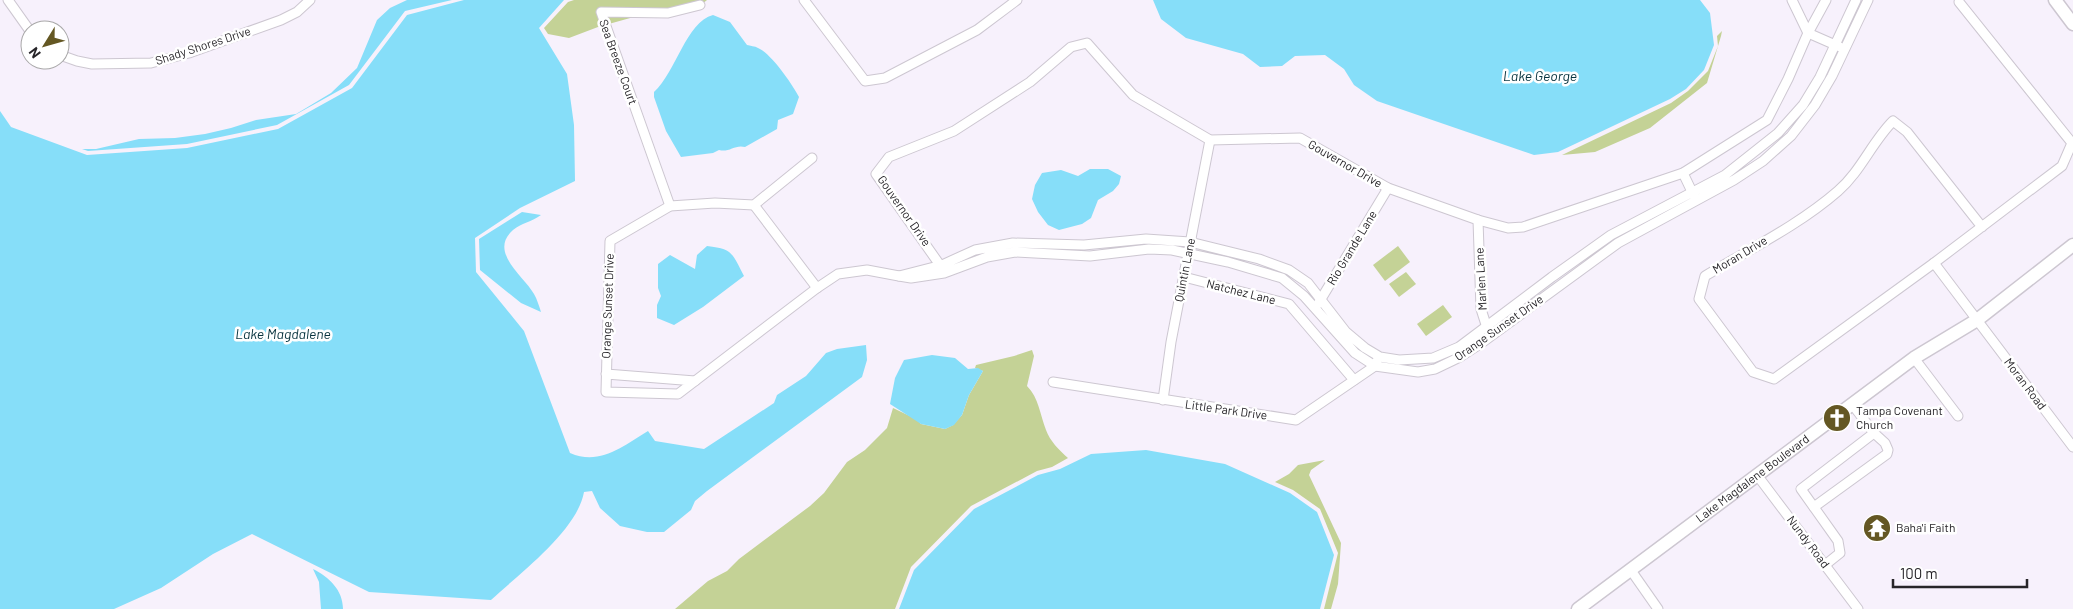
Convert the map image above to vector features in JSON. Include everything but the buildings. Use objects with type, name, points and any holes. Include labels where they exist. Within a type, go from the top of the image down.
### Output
[{"type":"street","points":[[8,0],[22,20]]},
{"type":"street","name":"Shady Shores Drive","points":[[70,58],[92,64],[134,64],[166,60],[281,20],[297,12],[310,0]]},
{"type":"street","points":[[804,0],[865,81],[885,78],[977,30],[1017,0]]},
{"type":"street","points":[[1792,0],[1808,33],[1844,49]]},
{"type":"street","name":"Gouvernor Drive","points":[[943,269],[876,174],[888,157],[954,131],[1030,82],[1071,47],[1087,43],[1133,95],[1210,140],[1300,138],[1388,188],[1478,220],[1508,228],[1522,227],[1683,174],[1767,120],[1788,79],[1808,33],[1826,0]]},
{"type":"street","name":"Orange Sunset Drive","points":[[943,269],[975,250],[1013,243],[1084,245],[1146,239],[1190,242],[1259,259],[1289,270],[1308,283],[1318,303],[1343,342],[1355,353],[1375,366],[1418,372],[1435,369],[1460,357],[1492,336],[1618,244],[1695,197],[1778,133],[1802,105],[1820,77],[1856,0]]},
{"type":"street","name":"Orange Sunset Drive","points":[[754,205],[715,203],[670,206],[610,241],[606,392],[678,394],[838,274],[867,270],[911,278],[987,257],[1015,252],[1090,256],[1149,249],[1188,252],[1282,278],[1304,296],[1318,303],[1346,332],[1365,348],[1380,357],[1399,360],[1433,358],[1459,346],[1611,235],[1695,197],[1757,165],[1791,136],[1815,105],[1832,76],[1868,0]]},
{"type":"street","points":[[2055,0],[2073,24]]},
{"type":"street","name":"Moran Drive","points":[[1959,2],[2072,143],[2062,166],[1982,227],[1934,263],[1774,379],[1753,372],[1699,299],[1705,276],[1800,219],[1839,190],[1860,167],[1882,131],[1893,121],[1907,132],[1982,227]]},
{"type":"street","name":"Sea Breeze Court","points":[[670,206],[601,12],[668,13],[700,5]]},
{"type":"street","name":"Quintin Lane","points":[[1164,400],[1171,342],[1210,140]]},
{"type":"street","points":[[812,158],[754,205],[817,288]]},
{"type":"street","points":[[1683,174],[1695,197]]},
{"type":"street","name":"Rio Grande Lane","points":[[1318,303],[1388,188]]},
{"type":"street","name":"Marlen Lane","points":[[1478,220],[1481,310],[1485,327],[1492,336]]},
{"type":"street","name":"Lake Magdalene Boulevard","points":[[1578,609],[1914,358],[1977,320],[2073,245]]},
{"type":"street","name":"Moran Road","points":[[1934,263],[2073,448]]},
{"type":"street","name":"Natchez Lane","points":[[1184,277],[1289,304],[1354,380]]},
{"type":"street","name":"Little Park Drive","points":[[1052,382],[1296,420],[1375,366],[1380,357]]},
{"type":"street","points":[[1914,358],[1958,416]]},
{"type":"street","name":"Orange Sunset Drive","points":[[606,374],[695,381]]},
{"type":"street","points":[[1814,507],[1887,454],[1888,450],[1885,443],[1874,433],[1852,404]]},
{"type":"street","points":[[1825,565],[1840,553],[1840,547],[1838,541],[1801,489],[1874,433]]},
{"type":"street","name":"Nundy Road","points":[[1757,475],[1858,609]]},
{"type":"street","points":[[1630,569],[1658,609]]},
{"type":"green space","points":[[574,0],[707,0],[696,9],[641,15],[598,27],[569,38],[548,34],[544,28],[568,2]]},
{"type":"green space","points":[[1722,31],[1721,36],[1707,83],[1650,128],[1595,152],[1562,155],[1671,103],[1688,91],[1708,71],[1718,46],[1717,36]]},
{"type":"green space","points":[[1398,246],[1410,262],[1385,281],[1373,265]]},
{"type":"green space","points":[[1406,272],[1416,284],[1399,297],[1389,284]]},
{"type":"green space","points":[[1443,305],[1452,317],[1426,336],[1417,324]]},
{"type":"green space","points":[[1032,350],[1034,356],[1027,386],[1037,401],[1050,438],[1068,458],[1052,467],[1037,471],[971,506],[911,567],[895,609],[675,609],[708,581],[727,571],[739,559],[810,506],[824,493],[847,462],[865,450],[887,428],[893,408],[916,419],[921,424],[945,429],[953,425],[962,415],[969,395],[983,371],[975,368],[976,365]]},
{"type":"green space","points":[[1325,460],[1311,470],[1309,475],[1341,543],[1338,584],[1331,609],[1324,609],[1338,553],[1320,509],[1293,490],[1275,482],[1289,474],[1298,465]]},
{"type":"water","points":[[407,0],[452,0],[405,11],[349,85],[277,125],[187,144],[88,151],[82,149],[96,149],[139,139],[175,138],[205,134],[256,120],[296,114],[331,93],[357,68],[377,20],[390,8]]},
{"type":"water","name":"Lake Magdalene","points":[[464,0],[564,0],[539,28],[567,74],[574,125],[575,181],[520,208],[475,238],[476,272],[524,331],[570,453],[591,457],[601,456],[611,453],[648,431],[655,441],[704,449],[774,403],[777,395],[806,376],[826,353],[837,349],[866,345],[867,360],[862,377],[707,491],[695,501],[691,510],[664,532],[647,532],[620,526],[600,508],[592,491],[584,492],[571,522],[559,536],[491,600],[369,592],[252,534],[213,554],[161,588],[114,609],[0,609],[0,111],[11,127],[87,155],[187,148],[278,129],[352,88],[407,15]]},
{"type":"water","name":"Lake George","points":[[1153,0],[1700,0],[1710,13],[1714,45],[1704,70],[1686,89],[1670,99],[1558,152],[1534,155],[1377,101],[1354,85],[1344,69],[1325,55],[1295,56],[1282,66],[1260,67],[1243,54],[1186,38],[1161,19]]},
{"type":"water","points":[[713,15],[730,22],[747,45],[757,47],[769,56],[787,78],[799,97],[793,114],[778,120],[777,129],[745,147],[741,146],[713,153],[681,157],[666,131],[654,92],[669,73],[695,27],[704,19]]},
{"type":"water","points":[[1090,169],[1108,169],[1121,176],[1119,184],[1113,191],[1098,200],[1091,218],[1082,224],[1059,230],[1048,225],[1038,212],[1032,199],[1035,185],[1042,173],[1061,170],[1078,176]]},
{"type":"water","points":[[522,212],[541,215],[513,230],[506,238],[504,247],[510,264],[534,294],[541,312],[521,303],[480,270],[479,239]]},
{"type":"water","points":[[707,246],[731,253],[744,276],[703,307],[674,325],[657,318],[657,305],[661,296],[658,288],[658,264],[670,255],[695,269],[697,255]]},
{"type":"water","points":[[932,355],[955,358],[968,369],[978,368],[983,371],[969,395],[962,415],[954,425],[945,429],[921,424],[890,404],[895,378],[904,360]]},
{"type":"water","points":[[1146,450],[1225,464],[1290,493],[1317,512],[1334,555],[1320,609],[899,609],[914,570],[974,509],[1038,475],[1060,469],[1091,454]]},
{"type":"water","points":[[313,569],[330,580],[338,590],[343,609],[321,609],[319,582]]},
{"type":"place","name":"Tampa Covenant Church","points":[[1837,418]]},
{"type":"place","name":"Baha'i Faith","points":[[1877,528]]}]
